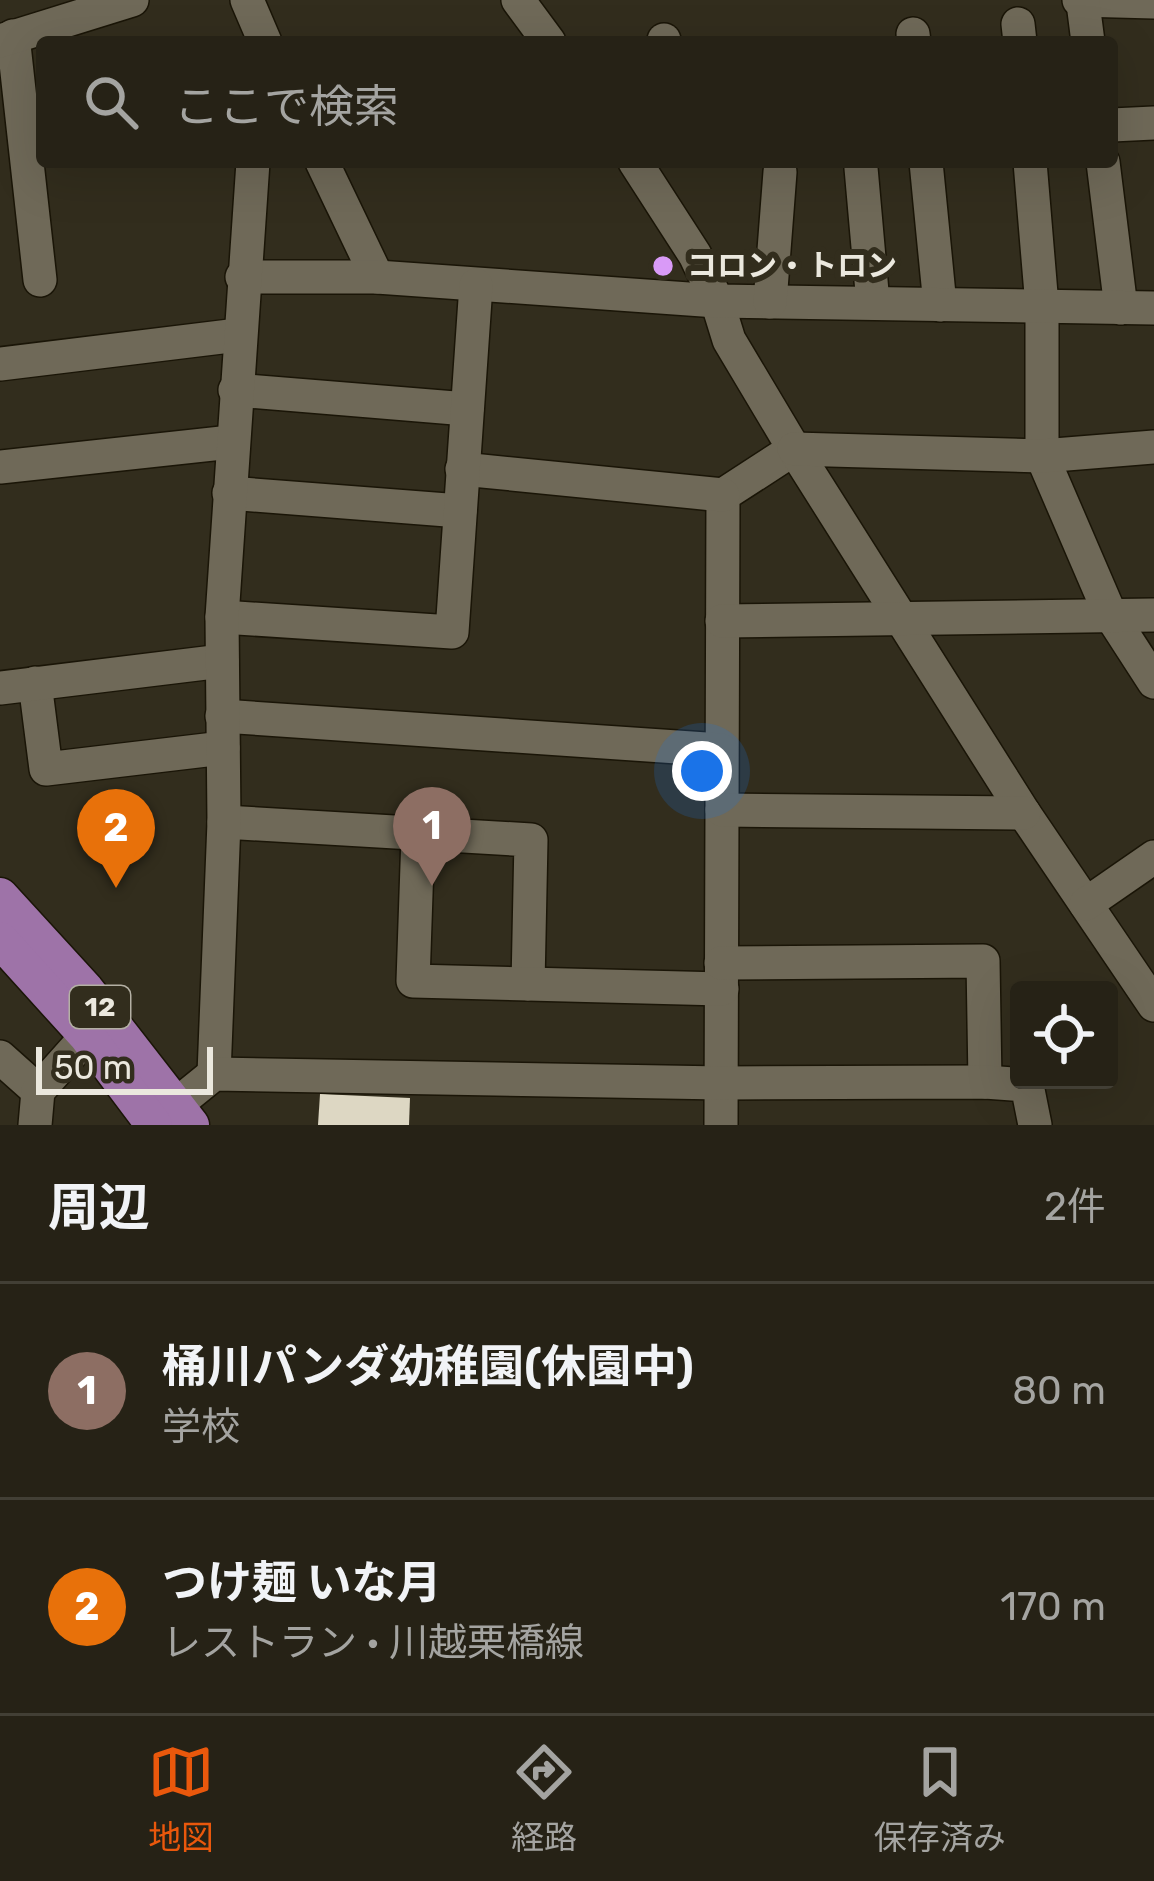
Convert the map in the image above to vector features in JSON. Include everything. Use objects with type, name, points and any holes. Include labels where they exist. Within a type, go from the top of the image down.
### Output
[{"type":"main road","name":"12","points":[[0,896],[86,990],[174,1118]]},
{"type":"main road","name":"12","points":[[0,940],[87,1036],[174,1118]]},
{"type":"street","points":[[40,280],[6,38],[132,0]]},
{"type":"street","points":[[247,0],[262,36]]},
{"type":"street","points":[[518,0],[545,36]]},
{"type":"street","points":[[1087,36],[1081,1],[1134,2]]},
{"type":"street","points":[[1118,125],[1154,123]]},
{"type":"street","points":[[174,1118],[214,1075],[224,822],[222,617],[252,168]]},
{"type":"street","points":[[325,168],[377,277]]},
{"type":"street","points":[[639,168],[695,256],[717,301],[728,340],[794,449],[1024,813],[1154,1005]]},
{"type":"street","points":[[861,168],[872,303]]},
{"type":"street","points":[[927,168],[940,304]]},
{"type":"street","points":[[1030,168],[1042,306],[1042,456],[1110,614],[1154,682]]},
{"type":"street","points":[[242,277],[377,277],[717,301],[1138,308],[1104,168]]},
{"type":"street","points":[[770,302],[780,172]]},
{"type":"street","points":[[222,617],[452,632],[476,285]]},
{"type":"street","points":[[0,364],[238,335]]},
{"type":"street","points":[[235,390],[467,409]]},
{"type":"street","points":[[0,467],[231,442]]},
{"type":"street","points":[[462,469],[723,495],[794,449],[1042,456],[1154,448]]},
{"type":"street","points":[[229,493],[460,511]]},
{"type":"street","points":[[721,1125],[723,495]]},
{"type":"street","points":[[722,621],[1154,615]]},
{"type":"street","points":[[0,688],[222,661]]},
{"type":"street","points":[[35,683],[46,769],[222,732],[721,750]]},
{"type":"street","points":[[722,810],[1024,813]]},
{"type":"street","points":[[224,822],[531,840],[528,984]]},
{"type":"street","points":[[418,836],[413,981],[528,984],[983,961],[985,1082]]},
{"type":"street","points":[[1086,904],[1154,857]]},
{"type":"street","points":[[0,1057],[36,1108],[87,1036]]},
{"type":"street","points":[[214,1075],[1027,1084],[1035,1125]]},
{"type":"building","points":[[320,1094],[410,1098],[409,1125],[318,1125]]},
{"type":"place","name":"コロン・トロン","points":[[663,266]]},
{"type":"place","name":"桶川パンダ幼稚園(休園中)","points":[[432,886]]},
{"type":"place","name":"つけ麺 いな月","points":[[116,888]]}]
